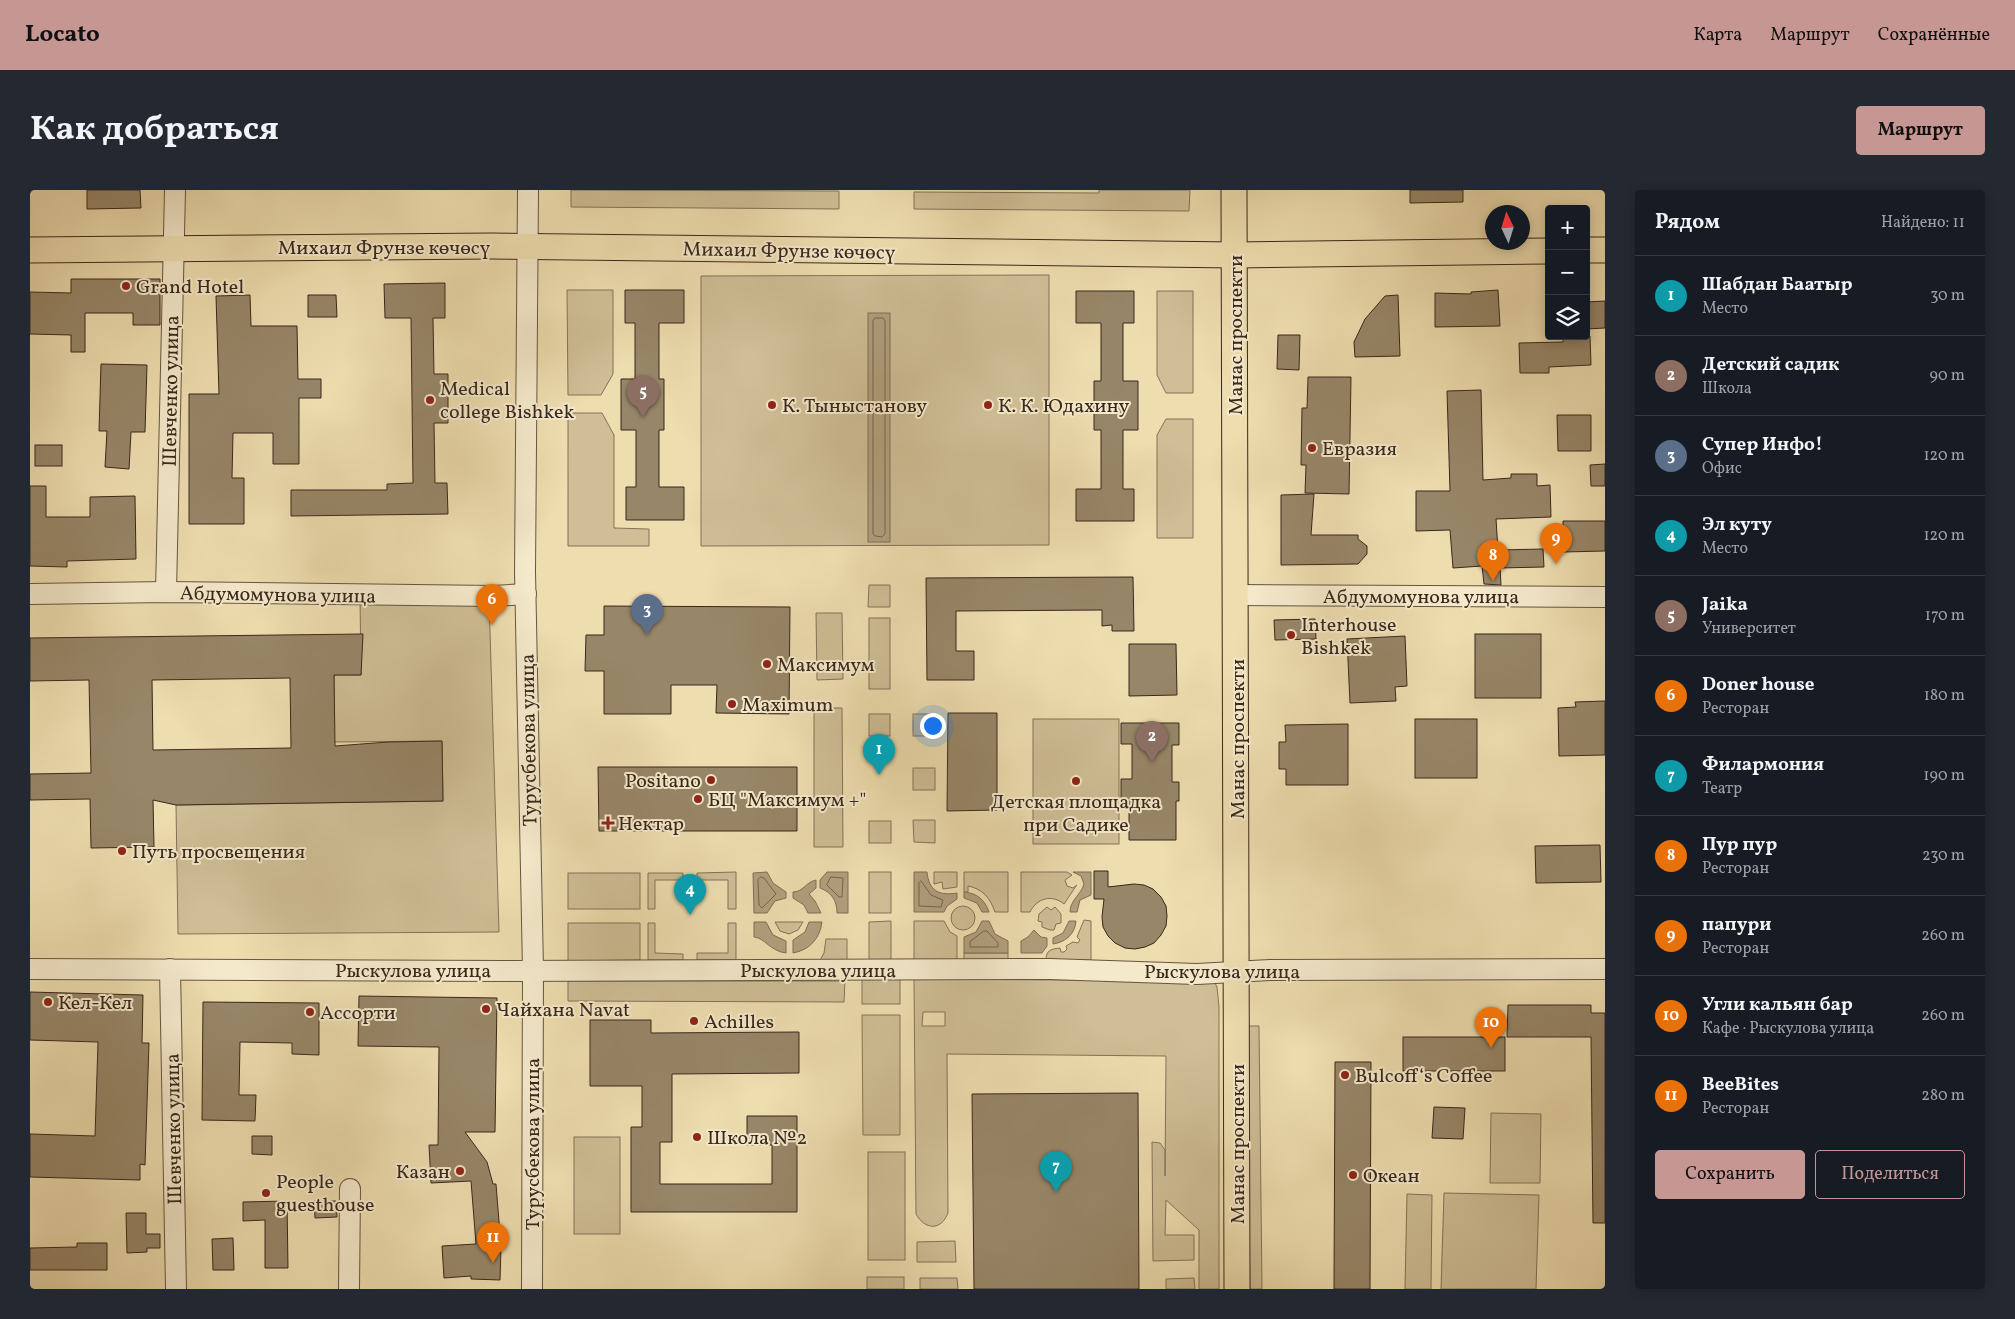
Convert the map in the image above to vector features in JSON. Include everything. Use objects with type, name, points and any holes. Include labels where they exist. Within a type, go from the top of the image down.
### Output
[{"type":"main road","name":"Манас проспекти","points":[[1234,190],[1237,1289]]},
{"type":"main road","name":"Михаил Фрунзе көчөсү","points":[[30,250],[526,247],[1234,255],[1545,251]]},
{"type":"main road","points":[[1590,250],[1605,250]]},
{"type":"street","name":"Шевченко улица","points":[[166,592],[175,190]]},
{"type":"street","name":"Турусбекова улица","points":[[528,190],[526,247],[526,594],[533,970],[532,1289]]},
{"type":"street","name":"Абдумомунова улица","points":[[30,594],[166,592],[494,596],[526,594]]},
{"type":"street","name":"Абдумомунова улица","points":[[1236,595],[1605,597]]},
{"type":"street","name":"Рыскулова улица","points":[[30,969],[1050,968],[1198,974],[1237,971],[1605,969]]},
{"type":"street","name":"Шевченко улица","points":[[170,969],[176,1289]]},
{"type":"street","points":[[349,1289],[350,1188]]},
{"type":"shaded area","points":[[571,190],[839,191],[839,209],[571,207]]},
{"type":"shaded area","points":[[1099,190],[1190,190],[1189,211],[914,209],[914,192],[1099,193]]},
{"type":"shaded area","points":[[1049,275],[1049,545],[701,546],[701,276]]},
{"type":"shaded area","points":[[567,290],[613,290],[613,374],[601,395],[568,395]]},
{"type":"shaded area","points":[[1157,291],[1193,291],[1193,393],[1166,393],[1157,375]]},
{"type":"shaded area","points":[[568,413],[602,413],[614,435],[614,528],[649,529],[649,546],[568,546]]},
{"type":"shaded area","points":[[1166,419],[1193,419],[1193,538],[1157,538],[1157,435]]},
{"type":"shaded area","points":[[869,585],[890,585],[890,607],[868,607]]},
{"type":"shaded area","points":[[360,597],[489,597],[499,932],[178,934],[176,805],[443,801],[442,741],[334,742],[334,675],[361,675]]},
{"type":"shaded area","points":[[816,613],[842,613],[843,679],[817,680]]},
{"type":"shaded area","points":[[869,618],[890,618],[890,689],[869,689]]},
{"type":"shaded area","points":[[814,708],[842,708],[843,847],[814,847]]},
{"type":"shaded area","points":[[869,714],[890,714],[890,736],[869,736]]},
{"type":"shaded area","points":[[913,714],[935,714],[935,736],[913,736]]},
{"type":"shaded area","name":"Детская площадка при Садике","points":[[1033,719],[1119,719],[1119,844],[1033,844]]},
{"type":"shaded area","points":[[913,768],[935,768],[935,790],[913,790]]},
{"type":"shaded area","points":[[913,820],[935,820],[935,843],[914,842]]},
{"type":"shaded area","points":[[869,821],[891,821],[891,843],[869,843]]},
{"type":"shaded area","points":[[736,872],[736,909],[728,909],[728,880],[697,880],[697,873]]},
{"type":"shaded area","points":[[869,872],[891,872],[891,913],[869,913]]},
{"type":"shaded area","points":[[934,872],[957,872],[957,887],[943,889],[942,882],[934,884]]},
{"type":"shaded area","points":[[964,872],[1008,872],[1008,912],[995,912],[991,902],[978,889],[968,886],[968,892],[964,892]]},
{"type":"shaded area","points":[[1021,872],[1067,872],[1072,875],[1065,880],[1067,886],[1073,888],[1077,885],[1064,904],[1050,898],[1037,903],[1030,912],[1021,912]]},
{"type":"shaded area","points":[[568,873],[640,873],[640,909],[568,909]]},
{"type":"shaded area","points":[[648,873],[683,873],[683,880],[655,880],[655,909],[648,909]]},
{"type":"shaded area","points":[[963,906],[968,907],[974,913],[974,923],[968,929],[963,930],[958,929],[952,923],[951,918],[952,913],[958,907]]},
{"type":"shaded area","points":[[1047,907],[1051,910],[1055,907],[1061,914],[1061,923],[1056,924],[1054,930],[1042,927],[1042,922],[1038,921],[1039,914]]},
{"type":"shaded area","points":[[1084,920],[1091,921],[1091,960],[1046,960],[1047,954],[1050,951],[1060,948],[1061,952],[1064,952],[1067,949],[1066,946],[1073,942],[1078,943],[1080,940],[1077,937]]},
{"type":"shaded area","points":[[891,921],[891,960],[869,960],[869,922]]},
{"type":"shaded area","points":[[914,921],[944,921],[950,932],[957,936],[957,960],[914,960]]},
{"type":"shaded area","points":[[775,922],[803,922],[798,930],[789,934],[780,931]]},
{"type":"shaded area","points":[[568,923],[640,923],[640,960],[568,961]]},
{"type":"shaded area","points":[[648,923],[655,923],[655,953],[683,954],[683,960],[648,960]]},
{"type":"shaded area","points":[[728,923],[736,923],[736,960],[697,960],[697,953],[728,953]]},
{"type":"shaded area","points":[[826,939],[847,939],[847,968],[815,969],[824,953]]},
{"type":"shaded area","points":[[964,953],[1008,953],[1008,960],[964,960]]},
{"type":"shaded area","points":[[862,979],[900,979],[900,1004],[862,1004]]},
{"type":"shaded area","points":[[914,979],[1214,981],[1217,987],[1219,1007],[1219,1289],[1199,1289],[1199,1230],[1166,1200],[1165,1235],[1194,1235],[1194,1260],[1153,1261],[1152,1142],[1160,1143],[1165,1150],[1165,1176],[1166,1056],[947,1054],[948,1213],[941,1223],[933,1226],[924,1223],[916,1214]],"holes":[[[923,1012],[945,1012],[945,1026],[922,1026]]]},
{"type":"shaded area","points":[[568,981],[845,981],[844,1002],[568,1001]]},
{"type":"shaded area","points":[[862,1015],[900,1015],[900,1135],[863,1135]]},
{"type":"shaded area","points":[[1247,1026],[1259,1026],[1262,1289],[1250,1289]]},
{"type":"shaded area","points":[[1491,1113],[1541,1114],[1540,1183],[1490,1183]]},
{"type":"shaded area","points":[[574,1137],[620,1137],[620,1234],[574,1234]]},
{"type":"shaded area","points":[[868,1152],[905,1152],[905,1260],[868,1260]]},
{"type":"shaded area","points":[[1444,1193],[1539,1195],[1536,1289],[1441,1289]]},
{"type":"shaded area","points":[[1407,1194],[1432,1195],[1431,1289],[1405,1289]]},
{"type":"shaded area","points":[[955,1241],[956,1262],[917,1262],[917,1242]]},
{"type":"shaded area","points":[[867,1277],[904,1277],[904,1289],[867,1289]]},
{"type":"shaded area","points":[[920,1278],[957,1278],[958,1289],[920,1289]]},
{"type":"shaded area","points":[[1194,1278],[1195,1289],[1166,1289],[1166,1279]]},
{"type":"water","points":[[868,313],[890,313],[890,542],[868,542]]},
{"type":"water","points":[[767,872],[773,883],[786,892],[786,898],[775,901],[767,913],[754,913],[753,873]]},
{"type":"water","points":[[827,872],[848,872],[848,913],[837,913],[833,897],[820,888],[820,880]]},
{"type":"water","points":[[914,872],[927,872],[930,884],[936,891],[945,894],[957,893],[957,899],[947,906],[944,912],[914,912]]},
{"type":"water","points":[[1073,872],[1091,872],[1091,895],[1080,900],[1077,912],[1070,912],[1070,908],[1084,884],[1081,876]]},
{"type":"water","points":[[816,880],[816,888],[809,894],[821,913],[808,913],[804,905],[793,898],[793,892]]},
{"type":"water","points":[[964,892],[980,898],[989,912],[982,912],[977,903],[964,898]]},
{"type":"water","points":[[982,921],[989,921],[995,934],[1008,941],[1008,953],[964,953],[964,937],[976,932]]},
{"type":"water","points":[[1069,921],[1076,921],[1072,933],[1066,939],[1053,944],[1053,938],[1063,933]]},
{"type":"water","points":[[754,922],[766,922],[773,935],[786,941],[786,953],[776,950],[754,937]]},
{"type":"water","points":[[809,922],[822,922],[819,933],[809,946],[793,953],[793,940],[805,932]]},
{"type":"water","points":[[1034,930],[1041,937],[1047,938],[1047,946],[1042,953],[1021,953],[1021,941]]},
{"type":"building","points":[[87,190],[140,190],[141,208],[87,209]]},
{"type":"building","points":[[1410,190],[1463,190],[1463,202],[1410,203]]},
{"type":"building","points":[[71,279],[160,279],[160,325],[133,325],[133,313],[85,313],[85,352],[71,352],[71,335],[30,334],[30,292],[71,293]]},
{"type":"building","points":[[445,283],[445,318],[433,318],[434,374],[448,374],[448,423],[434,423],[435,483],[447,483],[448,514],[291,516],[291,490],[387,490],[387,484],[413,483],[411,318],[385,318],[384,284]]},
{"type":"building","points":[[625,290],[684,290],[684,323],[659,323],[659,379],[664,379],[664,430],[659,430],[659,487],[684,487],[684,520],[626,520],[626,487],[636,487],[636,430],[621,430],[621,379],[635,379],[635,323],[625,323]]},
{"type":"building","points":[[1498,290],[1500,326],[1435,327],[1435,293],[1471,294],[1471,292]]},
{"type":"building","points":[[1076,291],[1134,291],[1134,323],[1123,323],[1123,381],[1138,381],[1138,430],[1123,430],[1123,489],[1134,489],[1134,521],[1076,521],[1076,489],[1101,489],[1101,430],[1094,430],[1094,381],[1101,381],[1101,323],[1076,323]]},
{"type":"building","points":[[250,295],[251,326],[297,326],[298,379],[321,379],[321,398],[299,398],[299,464],[273,464],[273,433],[233,433],[232,478],[244,478],[244,524],[189,524],[189,394],[219,394],[216,296]]},
{"type":"building","points":[[308,295],[336,295],[337,317],[308,317]]},
{"type":"building","points":[[1398,295],[1400,356],[1355,357],[1354,342],[1365,319],[1385,296]]},
{"type":"building","points":[[1605,301],[1605,328],[1590,329],[1590,302]]},
{"type":"building","points":[[1278,335],[1300,335],[1299,370],[1277,369]]},
{"type":"building","points":[[1590,336],[1591,365],[1549,367],[1549,373],[1520,373],[1519,343],[1563,342],[1563,340],[1590,340]]},
{"type":"building","points":[[101,364],[147,365],[145,432],[131,432],[129,469],[105,467],[107,431],[99,431]]},
{"type":"building","points":[[1308,377],[1351,377],[1349,494],[1305,493],[1306,465],[1301,465],[1302,408],[1307,408]]},
{"type":"building","points":[[1481,390],[1483,480],[1511,478],[1511,474],[1537,474],[1537,486],[1550,485],[1551,517],[1496,519],[1498,550],[1543,549],[1544,567],[1500,568],[1501,585],[1484,584],[1482,566],[1453,568],[1450,530],[1416,531],[1416,491],[1450,491],[1447,391]]},
{"type":"building","points":[[1557,415],[1591,415],[1591,451],[1558,451]]},
{"type":"building","points":[[35,445],[62,445],[62,466],[35,466]]},
{"type":"building","points":[[1605,464],[1605,486],[1591,486],[1590,465]]},
{"type":"building","points":[[30,486],[46,486],[46,517],[90,517],[90,497],[135,496],[136,559],[67,561],[67,567],[30,566]]},
{"type":"building","points":[[1314,494],[1311,535],[1358,535],[1358,539],[1367,546],[1367,554],[1358,564],[1281,565],[1281,495]]},
{"type":"building","points":[[1563,521],[1605,521],[1605,551],[1563,552]]},
{"type":"building","points":[[1133,577],[1134,631],[1112,631],[1112,625],[1102,626],[1102,610],[956,611],[956,651],[974,651],[974,680],[927,680],[926,578]]},
{"type":"building","points":[[604,606],[790,607],[789,714],[716,713],[717,685],[671,685],[671,714],[604,714],[604,671],[585,671],[586,635],[604,635]]},
{"type":"building","points":[[1315,619],[1316,639],[1275,640],[1274,620]]},
{"type":"building","points":[[363,634],[361,675],[334,675],[335,746],[388,742],[442,741],[443,801],[176,805],[153,800],[154,847],[91,848],[90,799],[30,800],[30,774],[91,773],[89,680],[30,681],[30,638]],"holes":[[[290,678],[291,748],[153,750],[152,680]]]},
{"type":"building","points":[[1475,634],[1541,634],[1541,698],[1475,698]]},
{"type":"building","points":[[1405,636],[1407,686],[1395,687],[1396,701],[1350,703],[1347,639]]},
{"type":"building","points":[[1129,644],[1176,644],[1177,695],[1129,696]]},
{"type":"building","points":[[1605,701],[1605,755],[1559,756],[1558,708],[1576,707],[1575,702]]},
{"type":"building","points":[[948,713],[997,713],[997,810],[947,811]]},
{"type":"building","points":[[1415,719],[1477,719],[1477,778],[1415,778]]},
{"type":"building","points":[[1121,723],[1179,723],[1179,745],[1172,745],[1172,782],[1179,782],[1179,801],[1176,801],[1176,840],[1129,840],[1129,801],[1121,801],[1121,779],[1132,779],[1132,744],[1121,744]]},
{"type":"building","points":[[1348,724],[1348,785],[1286,785],[1286,769],[1279,769],[1279,742],[1286,742],[1285,725]]},
{"type":"building","name":"БЦ \"Максимум +\"","points":[[598,767],[797,767],[797,831],[599,831]]},
{"type":"building","points":[[1600,845],[1601,882],[1536,883],[1535,846]]},
{"type":"building","points":[[1094,871],[1108,871],[1108,887],[1134,884],[1144,885],[1153,889],[1161,897],[1166,906],[1166,926],[1154,943],[1135,949],[1125,948],[1115,943],[1108,936],[1103,927],[1104,899],[1094,899]]},
{"type":"building","points":[[30,992],[143,995],[142,1043],[149,1043],[145,1165],[140,1164],[140,1180],[30,1177],[30,1134],[95,1136],[98,1042],[30,1040]]},
{"type":"building","points":[[359,996],[497,998],[495,1132],[465,1132],[487,1162],[493,1184],[496,1184],[501,1247],[500,1280],[471,1279],[471,1276],[444,1278],[442,1246],[476,1244],[471,1181],[431,1183],[429,1145],[438,1145],[439,1047],[358,1046]]},
{"type":"building","points":[[203,1002],[319,1003],[319,1055],[292,1054],[292,1043],[240,1042],[239,1095],[256,1095],[255,1121],[202,1120]]},
{"type":"building","points":[[1508,1005],[1591,1005],[1591,1013],[1605,1013],[1605,1223],[1593,1223],[1591,1037],[1507,1037]]},
{"type":"building","points":[[590,1020],[651,1020],[651,1033],[799,1032],[799,1073],[672,1074],[672,1142],[660,1142],[660,1184],[772,1184],[772,1145],[747,1145],[747,1116],[797,1116],[797,1212],[631,1212],[631,1127],[642,1127],[642,1086],[590,1086]]},
{"type":"building","points":[[1403,1037],[1505,1037],[1505,1071],[1403,1071]]},
{"type":"building","name":"Океан","points":[[1335,1062],[1371,1062],[1370,1289],[1334,1289]]},
{"type":"building","points":[[1138,1093],[1139,1289],[974,1289],[972,1094]]},
{"type":"building","points":[[1434,1107],[1465,1108],[1463,1139],[1432,1138]]},
{"type":"building","points":[[252,1136],[272,1136],[272,1155],[252,1154]]},
{"type":"building","points":[[287,1201],[288,1268],[265,1268],[265,1220],[243,1221],[243,1202]]},
{"type":"building","points":[[314,1201],[336,1201],[337,1217],[315,1218]]},
{"type":"building","points":[[126,1213],[146,1213],[146,1234],[160,1234],[160,1248],[147,1248],[147,1252],[127,1253]]},
{"type":"building","points":[[233,1238],[234,1270],[213,1270],[212,1239]]},
{"type":"building","points":[[77,1243],[107,1243],[107,1270],[30,1270],[30,1248],[77,1247]]},
{"type":"place","name":"Grand Hotel","points":[[126,286]]},
{"type":"place","name":"Medical college Bishkek","points":[[430,400]]},
{"type":"place","name":"К. Тыныстанову","points":[[772,405]]},
{"type":"place","name":"К. К. Юдахину","points":[[988,405]]},
{"type":"place","name":"Jaika","points":[[643,417]]},
{"type":"place","name":"Евразия","points":[[1312,448]]},
{"type":"place","name":"папури","points":[[1556,564]]},
{"type":"place","name":"Пур пур","points":[[1493,581]]},
{"type":"place","name":"Doner house","points":[[492,625]]},
{"type":"place","name":"Супер Инфо!","points":[[647,635]]},
{"type":"place","name":"Interhouse Bishkek","points":[[1291,635]]},
{"type":"place","name":"Максимум","points":[[767,664]]},
{"type":"place","name":"Maximum","points":[[732,704]]},
{"type":"place","name":"Детский садик","points":[[1152,762]]},
{"type":"place","name":"Шабдан Баатыр","points":[[879,775]]},
{"type":"place","name":"Positano","points":[[711,780]]},
{"type":"place","name":"Детская площадка при Садике","points":[[1076,781]]},
{"type":"place","name":"БЦ \"Максимум +\"","points":[[698,799]]},
{"type":"place","name":"Нектар","points":[[608,823]]},
{"type":"place","name":"Путь просвещения","points":[[122,851]]},
{"type":"place","name":"Эл куту","points":[[690,915]]},
{"type":"place","name":"Кел-Кел","points":[[48,1002]]},
{"type":"place","name":"Чайхана Navat","points":[[486,1009]]},
{"type":"place","name":"Ассорти","points":[[310,1012]]},
{"type":"place","name":"Achilles","points":[[694,1021]]},
{"type":"place","name":"Угли кальян бар","points":[[1491,1048]]},
{"type":"place","name":"Bulcoff‘s Coffee","points":[[1345,1075]]},
{"type":"place","name":"Школа №2","points":[[697,1137]]},
{"type":"place","name":"Казан","points":[[460,1171]]},
{"type":"place","name":"Океан","points":[[1353,1175]]},
{"type":"place","name":"Филармония","points":[[1056,1192]]},
{"type":"place","name":"People guesthouse","points":[[266,1193]]},
{"type":"place","name":"BeeBites","points":[[493,1263]]}]
